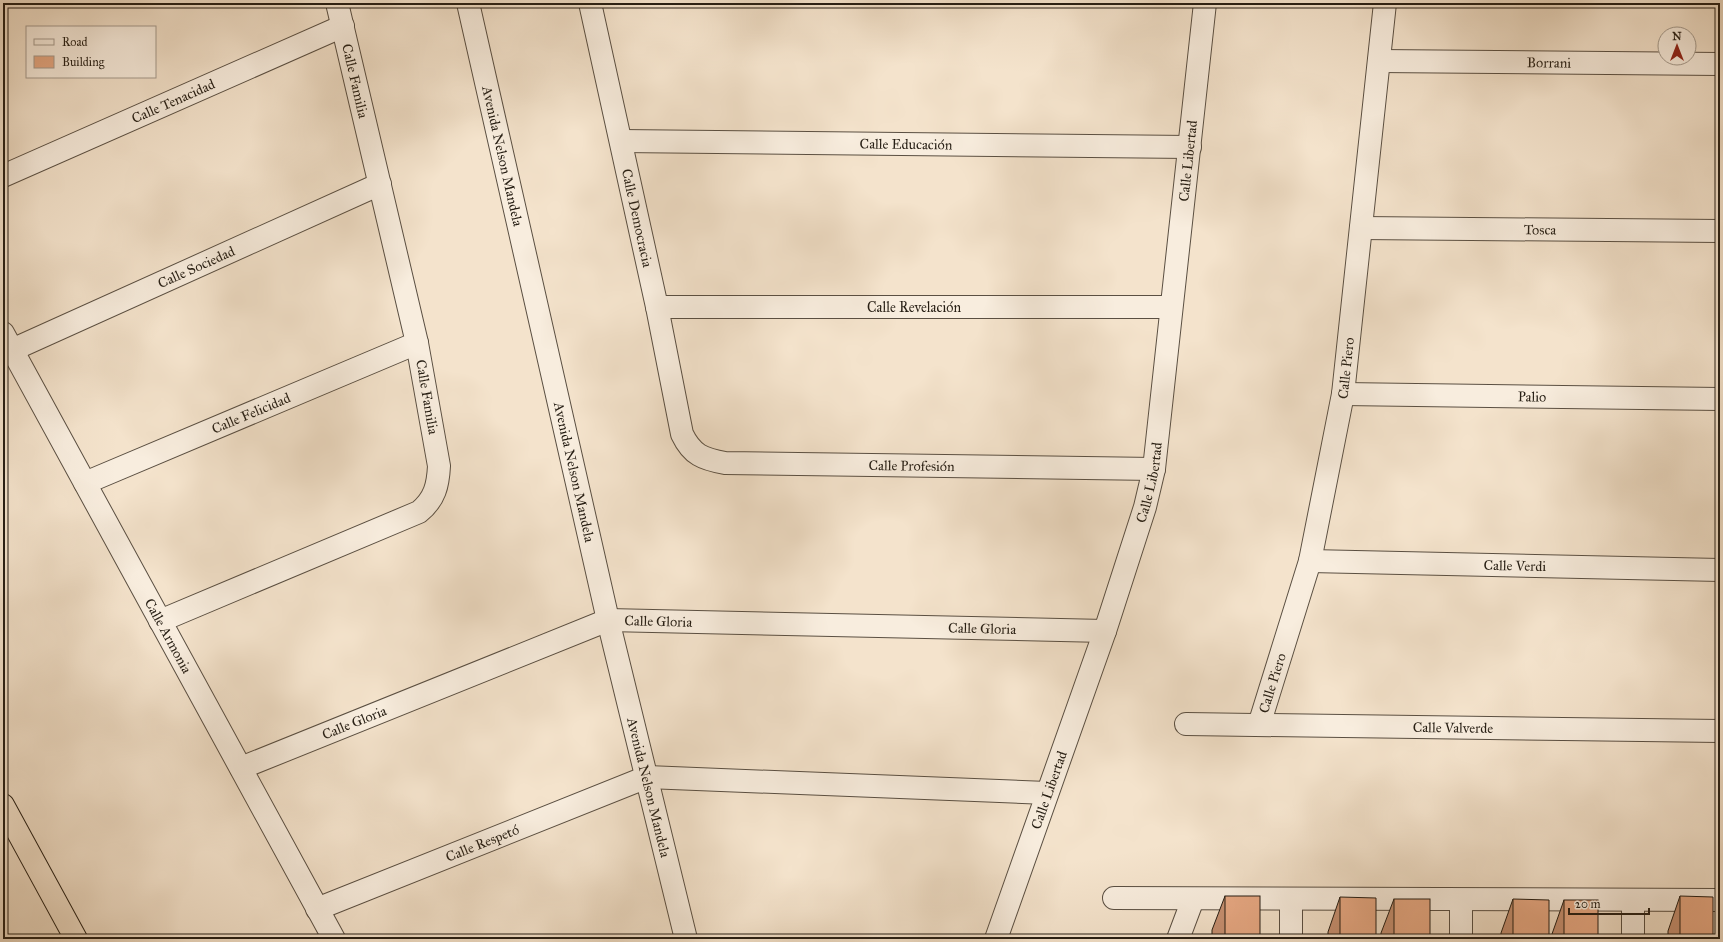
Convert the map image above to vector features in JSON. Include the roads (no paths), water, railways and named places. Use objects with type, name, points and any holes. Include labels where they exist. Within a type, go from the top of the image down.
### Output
[{"type":"highway","points":[[3,805],[76,939]]},
{"type":"street","name":"Calle Familia","points":[[160,621],[419,512],[427,506],[434,495],[438,484],[439,466],[417,343],[337,3]]},
{"type":"street","name":"Avenida Nelson Mandela","points":[[468,3],[608,620],[686,939]]},
{"type":"street","name":"Calle Democracia","points":[[590,3],[657,307],[682,434]]},
{"type":"street","name":"Calle Libertad","points":[[996,939],[1105,631],[1144,507],[1154,469],[1205,3]]},
{"type":"street","name":"Calle Piero","points":[[1259,725],[1310,560],[1343,394],[1385,3]]},
{"type":"street","name":"Calle Tenacidad","points":[[3,176],[342,26]]},
{"type":"street","name":"Borrani","points":[[1379,62],[1720,64]]},
{"type":"street","name":"Calle Educación","points":[[621,141],[1190,147]]},
{"type":"street","name":"Calle Sociedad","points":[[8,341],[380,184]]},
{"type":"street","name":"Tosca","points":[[1361,228],[1720,231]]},
{"type":"street","name":"Calle Revelación","points":[[657,307],[1171,307]]},
{"type":"street","name":"Calle Armonia","points":[[8,341],[334,939]]},
{"type":"street","name":"Calle Felicidad","points":[[85,483],[417,343]]},
{"type":"street","name":"Palio","points":[[1343,394],[1720,399]]},
{"type":"street","name":"Calle Profesión","points":[[682,434],[687,446],[697,454],[709,460],[725,463],[1154,469]]},
{"type":"street","name":"Calle Verdi","points":[[1310,560],[1720,570]]},
{"type":"street","name":"Calle Gloria","points":[[241,768],[608,620],[1105,631]]},
{"type":"street","name":"Calle Valverde","points":[[1186,724],[1720,731]]},
{"type":"street","points":[[647,777],[1047,793]]},
{"type":"street","name":"Calle Respetó","points":[[317,909],[647,777]]},
{"type":"street","points":[[1114,898],[1720,900]]},
{"type":"street","points":[[1178,939],[1193,899]]},
{"type":"street","points":[[1290,899],[1291,939]]},
{"type":"street","points":[[1462,900],[1462,939]]},
{"type":"street","points":[[1633,900],[1633,939]]}]
